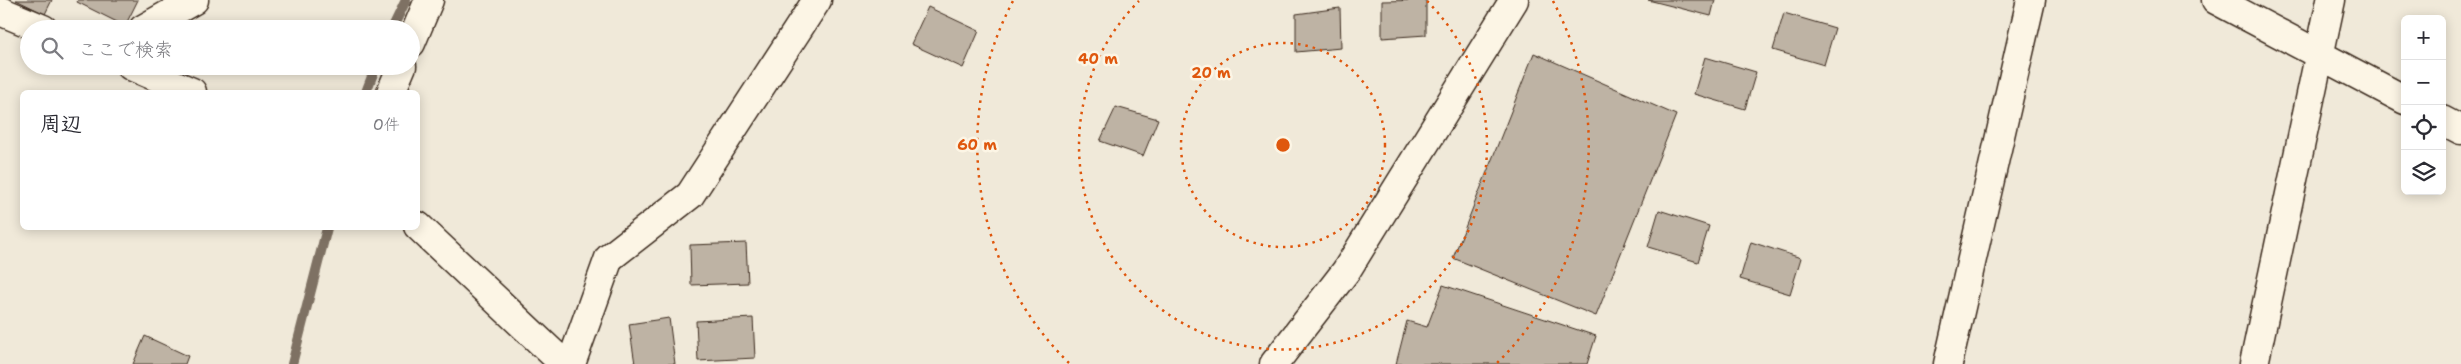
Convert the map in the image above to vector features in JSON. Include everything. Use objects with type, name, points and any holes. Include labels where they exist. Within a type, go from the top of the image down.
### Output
[{"type":"street","points":[[159,20],[194,0]]},
{"type":"street","points":[[420,22],[429,0]]},
{"type":"street","points":[[571,364],[609,258],[690,195],[816,0]]},
{"type":"street","points":[[1274,364],[1346,271],[1514,0]]},
{"type":"street","points":[[1948,364],[2030,0]]},
{"type":"street","points":[[2216,0],[2320,53],[2401,98]]},
{"type":"street","points":[[2254,364],[2331,0]]},
{"type":"street","points":[[0,11],[21,20]]},
{"type":"street","points":[[152,75],[187,90]]},
{"type":"street","points":[[392,90],[398,75]]},
{"type":"street","points":[[2446,122],[2461,130]]},
{"type":"street","points":[[420,228],[564,364]]},
{"type":"building","points":[[16,0],[52,0],[45,14]]},
{"type":"building","points":[[78,0],[138,0],[128,20],[113,20],[77,2]]},
{"type":"building","points":[[1426,0],[1426,35],[1382,38],[1382,1]]},
{"type":"building","points":[[1648,0],[1715,0],[1711,16]]},
{"type":"building","points":[[928,7],[979,31],[963,68],[911,44]]},
{"type":"building","points":[[1340,8],[1341,48],[1296,52],[1296,14]]},
{"type":"building","points":[[1784,13],[1835,28],[1824,65],[1773,50]]},
{"type":"building","points":[[1534,53],[1676,115],[1596,316],[1453,258]]},
{"type":"building","points":[[1705,57],[1756,72],[1745,109],[1694,94]]},
{"type":"building","points":[[1116,107],[1158,119],[1143,156],[1100,141]]},
{"type":"building","points":[[1659,210],[1709,226],[1698,262],[1648,247]]},
{"type":"building","points":[[1751,242],[1801,258],[1790,294],[1740,279]]},
{"type":"building","points":[[746,243],[748,283],[691,285],[690,245]]},
{"type":"building","points":[[1443,285],[1596,336],[1587,364],[1396,364],[1407,321],[1427,327]]},
{"type":"building","points":[[669,318],[675,364],[635,364],[629,324]]},
{"type":"building","points":[[753,318],[755,358],[698,361],[696,321]]},
{"type":"building","points":[[145,336],[188,356],[185,364],[133,364]]},
{"type":"waterway","points":[[396,20],[406,0]]},
{"type":"waterway","points":[[367,90],[373,75]]},
{"type":"waterway","points":[[292,364],[326,230]]}]
